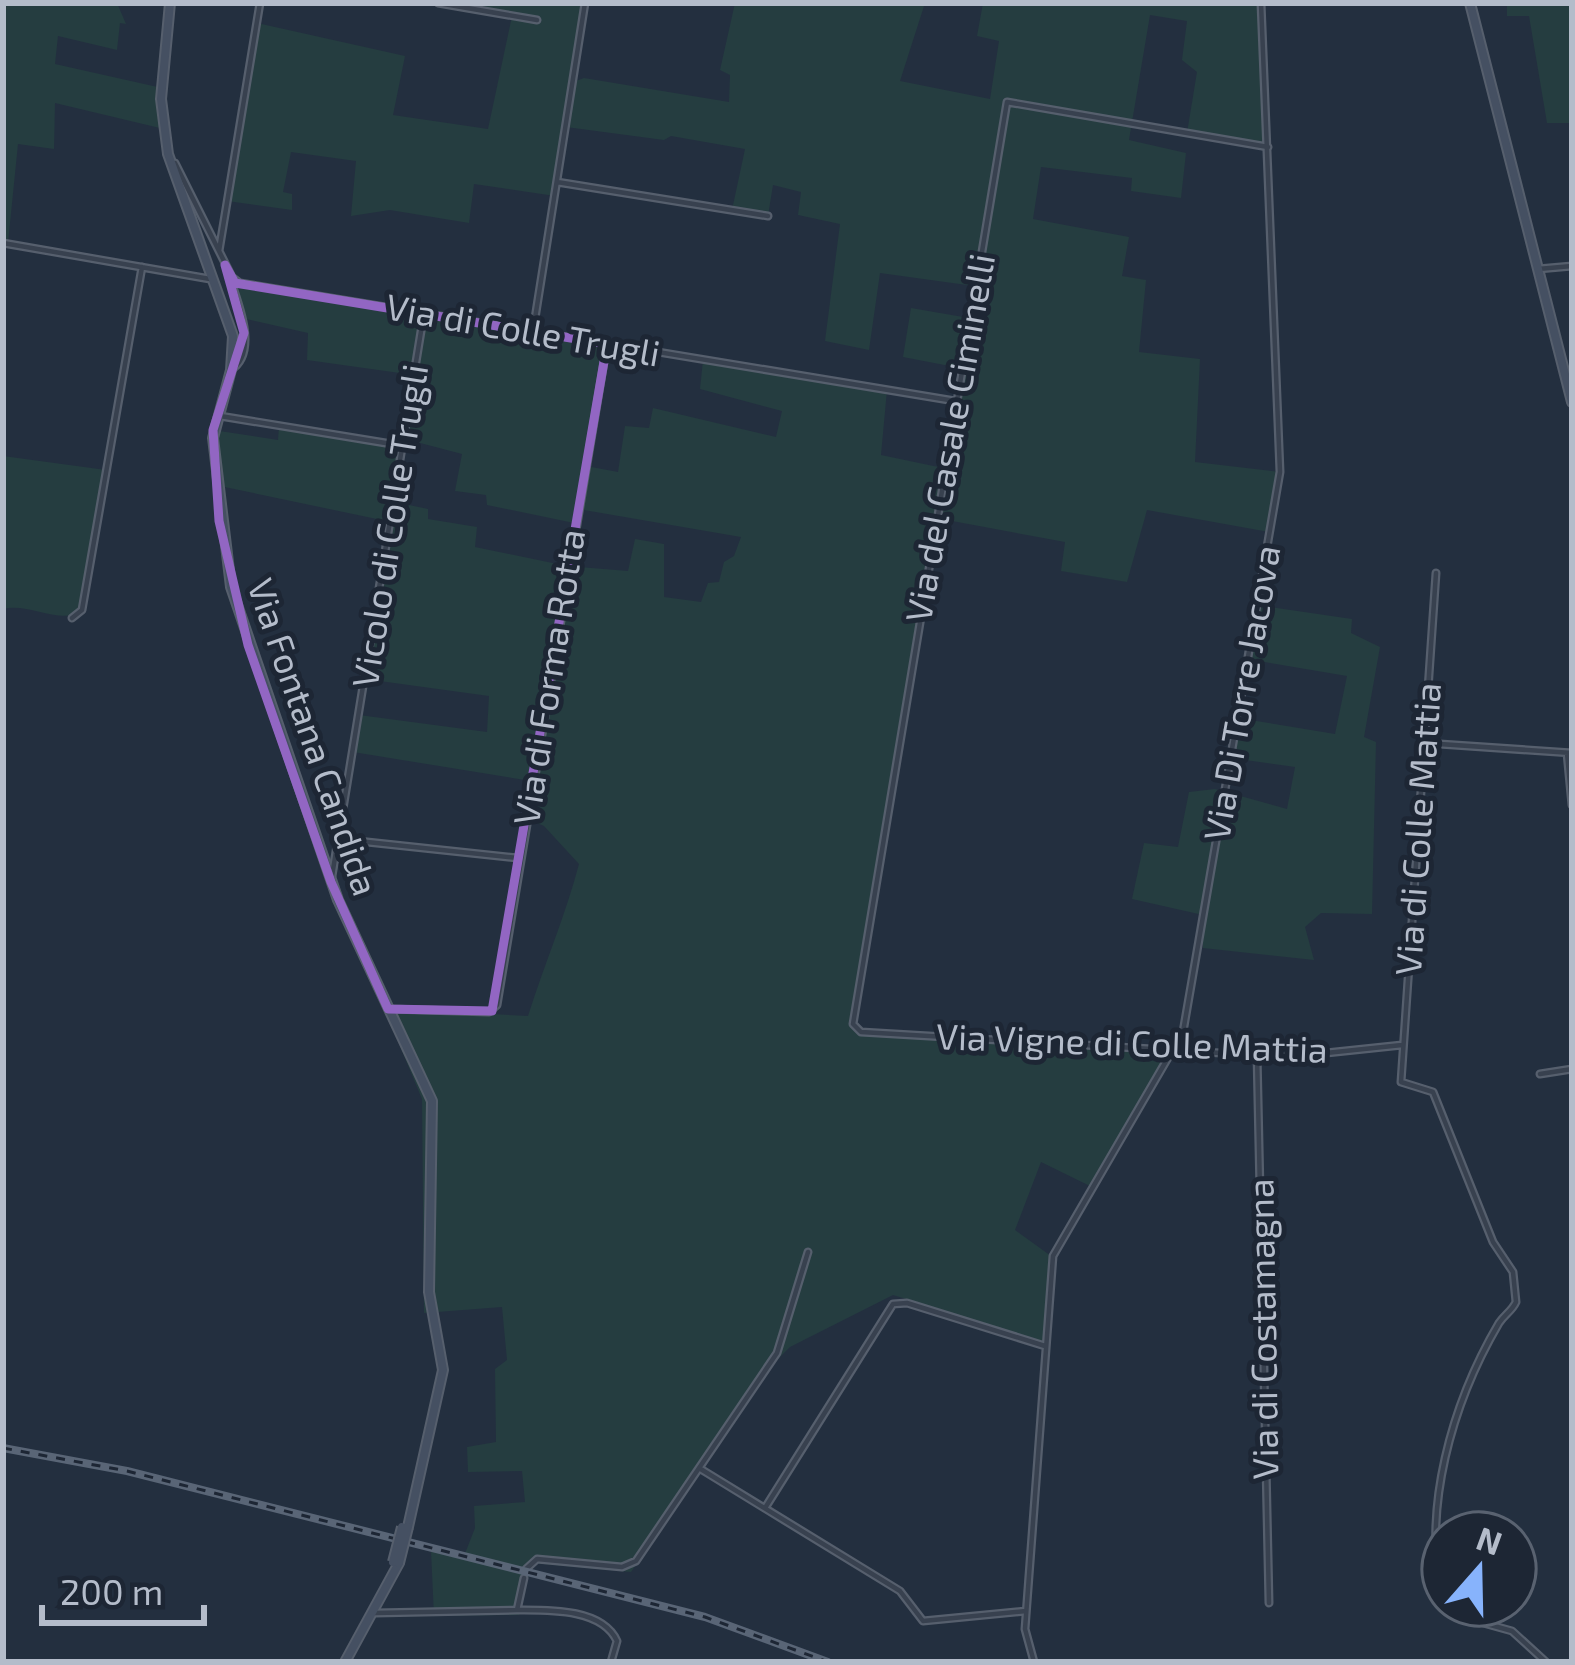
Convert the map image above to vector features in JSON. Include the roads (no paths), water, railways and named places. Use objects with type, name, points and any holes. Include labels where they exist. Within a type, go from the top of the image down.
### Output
[{"type":"main road","name":"Via Fontana Candida","points":[[170,3],[161,99],[168,154],[232,324],[231,370],[217,416],[213,466],[233,594],[331,882],[388,1009],[419,1064],[433,1107],[429,1292],[443,1370],[387,1592],[345,1662]]},
{"type":"main road","points":[[1470,3],[1572,402]]},
{"type":"street","points":[[219,251],[260,3]]},
{"type":"street","points":[[438,3],[538,20]]},
{"type":"street","points":[[532,332],[584,3]]},
{"type":"street","name":"Via Di Torre Jacova","points":[[1034,1662],[1025,1634],[1026,1611],[1056,1248],[1175,1049],[1185,1024],[1280,472],[1261,3]]},
{"type":"street","name":"Via del Casale Ciminelli","points":[[861,1032],[853,1020],[1007,102],[1268,147]]},
{"type":"street","points":[[168,154],[225,266],[244,333],[239,364],[231,370]]},
{"type":"street","points":[[557,182],[768,216]]},
{"type":"street","points":[[3,243],[209,278],[232,324]]},
{"type":"street","name":"Via di Colle Trugli","points":[[225,266],[242,284],[955,401]]},
{"type":"street","points":[[1538,268],[1572,266]]},
{"type":"street","points":[[72,618],[82,610],[142,267]]},
{"type":"street","name":"Vicolo di Colle Trugli","points":[[331,882],[424,313]]},
{"type":"street","name":"Via di Forma Rotta","points":[[388,1009],[494,1010],[607,344]]},
{"type":"street","points":[[217,416],[404,446]]},
{"type":"street","name":"Via di Colle Mattia","points":[[1436,573],[1403,1085],[1428,1087],[1435,1094],[1492,1242],[1513,1272],[1516,1300],[1498,1325],[1444,1462],[1438,1509]]},
{"type":"street","points":[[1425,743],[1569,753],[1572,806]]},
{"type":"street","points":[[339,839],[519,859]]},
{"type":"street","name":"Via Vigne di Colle Mattia","points":[[861,1032],[1304,1056],[1402,1045]]},
{"type":"street","name":"Via di Costamagna","points":[[1257,1054],[1269,1603]]},
{"type":"street","points":[[1540,1074],[1572,1069]]},
{"type":"street","points":[[526,1569],[537,1559],[630,1566],[778,1350],[808,1252]]},
{"type":"street","points":[[765,1508],[893,1304],[908,1303],[1045,1346]]},
{"type":"street","points":[[699,1468],[900,1591],[928,1622],[1026,1611]]},
{"type":"street","points":[[517,1610],[524,1578]]},
{"type":"street","points":[[375,1613],[566,1611],[609,1630],[617,1641],[610,1662]]},
{"type":"street","points":[[1505,1629],[1546,1662]]},
{"type":"railway","points":[[3,1448],[127,1471],[705,1617],[828,1662]]}]
